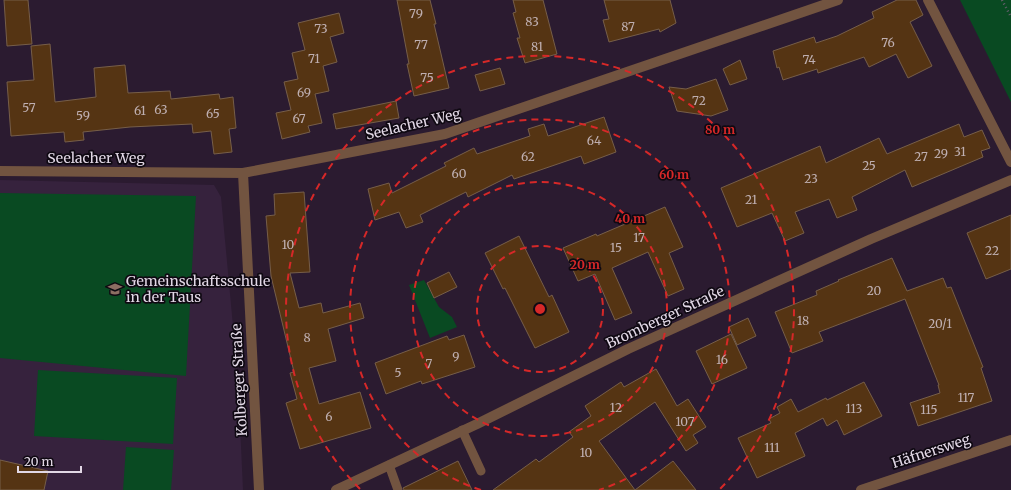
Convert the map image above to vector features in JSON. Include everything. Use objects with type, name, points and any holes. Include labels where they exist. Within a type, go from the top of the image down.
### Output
[{"type":"street","name":"Seelacher Weg","points":[[0,171],[243,173],[445,134],[838,0]]},
{"type":"street","points":[[928,0],[1011,162]]},
{"type":"street","name":"Kolberger Straße","points":[[243,173],[259,490]]},
{"type":"street","name":"Bromberger Straße","points":[[336,490],[635,345],[871,239],[1011,180]]},
{"type":"street","name":"Häfnersweg","points":[[861,490],[1011,440]]},
{"type":"lane","points":[[462,430],[481,471]]},
{"type":"lane","points":[[389,465],[398,490]]},
{"type":"path","points":[[1002,0],[1011,17]]},
{"type":"shaded area","name":"Gemeinschaftsschule in der Taus","points":[[0,180],[214,185],[221,197],[238,380],[243,490],[0,490]]},
{"type":"green space","points":[[960,0],[1011,0],[1011,102]]},
{"type":"green space","points":[[0,193],[196,196],[186,376],[0,358]]},
{"type":"green space","points":[[424,280],[439,307],[452,317],[457,327],[430,338],[409,285]]},
{"type":"green space","points":[[38,370],[177,378],[173,444],[34,436]]},
{"type":"green space","points":[[126,447],[174,450],[171,490],[123,490]]},
{"type":"building","points":[[4,0],[28,0],[32,44],[7,46]]},
{"type":"building","points":[[397,0],[430,0],[449,88],[414,96],[407,64],[409,64]]},
{"type":"building","points":[[513,0],[543,0],[557,54],[525,63],[517,38],[520,38],[513,13],[516,12]]},
{"type":"building","points":[[604,0],[670,0],[676,23],[660,32],[659,29],[609,42],[603,20],[609,19]]},
{"type":"building","points":[[897,0],[916,0],[923,15],[910,22],[932,66],[908,78],[896,54],[869,67],[864,57],[818,73],[817,69],[783,80],[779,67],[777,68],[773,51],[814,37],[816,43],[837,36],[874,18],[872,12]]},
{"type":"building","points":[[339,13],[344,33],[330,37],[337,62],[323,66],[329,91],[315,94],[322,123],[308,126],[310,132],[282,139],[276,113],[291,110],[284,82],[298,79],[292,53],[305,50],[298,23]]},
{"type":"building","points":[[50,44],[55,102],[96,97],[94,68],[125,65],[128,93],[170,91],[171,99],[219,94],[220,99],[233,97],[236,128],[229,129],[232,152],[214,154],[211,131],[193,133],[192,124],[130,127],[83,132],[84,140],[65,142],[64,132],[11,136],[7,82],[34,80],[31,46]]},
{"type":"building","points":[[740,60],[747,79],[730,85],[723,69]]},
{"type":"building","points":[[500,68],[505,84],[480,91],[475,75]]},
{"type":"building","points":[[716,79],[728,110],[711,116],[677,111],[669,87],[686,89]]},
{"type":"building","points":[[396,101],[399,118],[336,129],[333,114]]},
{"type":"building","points":[[604,117],[616,152],[584,164],[581,156],[514,179],[512,175],[468,197],[466,192],[420,215],[423,222],[406,228],[399,212],[375,220],[368,189],[389,183],[392,193],[446,166],[444,163],[474,148],[477,154],[530,136],[528,129],[544,124],[548,136]]},
{"type":"building","points":[[959,124],[964,137],[982,130],[990,148],[981,151],[983,157],[912,187],[905,170],[852,197],[857,210],[837,218],[829,199],[795,212],[804,233],[785,241],[772,213],[737,227],[721,188],[820,146],[826,163],[879,138],[887,154]]},
{"type":"building","points":[[304,192],[310,272],[290,273],[299,308],[321,303],[323,313],[360,303],[364,318],[328,329],[336,361],[309,368],[319,404],[360,392],[371,428],[300,449],[286,403],[297,399],[290,373],[294,372],[271,276],[266,216],[275,215],[274,194]]},
{"type":"building","points":[[665,207],[683,247],[669,253],[684,289],[668,296],[648,252],[612,268],[632,313],[615,320],[595,274],[578,281],[563,248],[596,234],[597,236]]},
{"type":"building","points":[[1011,215],[1011,269],[986,279],[967,233]]},
{"type":"building","points":[[519,236],[549,297],[552,295],[569,332],[535,348],[505,288],[503,289],[485,253]]},
{"type":"building","points":[[892,258],[907,291],[943,278],[947,288],[951,287],[983,367],[981,368],[992,401],[918,426],[910,403],[940,393],[939,385],[905,299],[819,332],[823,341],[792,353],[775,312],[817,295],[816,291],[839,281],[838,280]]},
{"type":"building","points":[[449,272],[457,287],[434,298],[427,283]]},
{"type":"building","points":[[748,318],[756,336],[737,345],[729,327]]},
{"type":"building","points":[[731,334],[747,368],[712,384],[696,351]]},
{"type":"building","points":[[464,335],[475,367],[422,384],[421,381],[386,394],[375,363],[447,336],[449,340]]},
{"type":"building","points":[[656,369],[677,406],[688,399],[706,427],[693,435],[698,443],[686,451],[655,402],[599,441],[635,490],[493,490],[536,459],[539,462],[573,437],[569,432],[591,416],[585,406],[621,382],[624,387]]},
{"type":"building","points":[[864,382],[882,416],[844,435],[837,420],[827,426],[823,418],[795,433],[805,456],[757,478],[738,438],[771,423],[769,419],[780,413],[777,407],[791,399],[798,412]]},
{"type":"building","points":[[0,460],[48,471],[44,490],[0,490]]},
{"type":"building","points":[[458,461],[472,490],[404,490],[403,488]]},
{"type":"building","points":[[673,461],[696,490],[635,490]]},
{"type":"place","name":"Gemeinschaftsschule in der Taus","points":[[115,289]]}]
